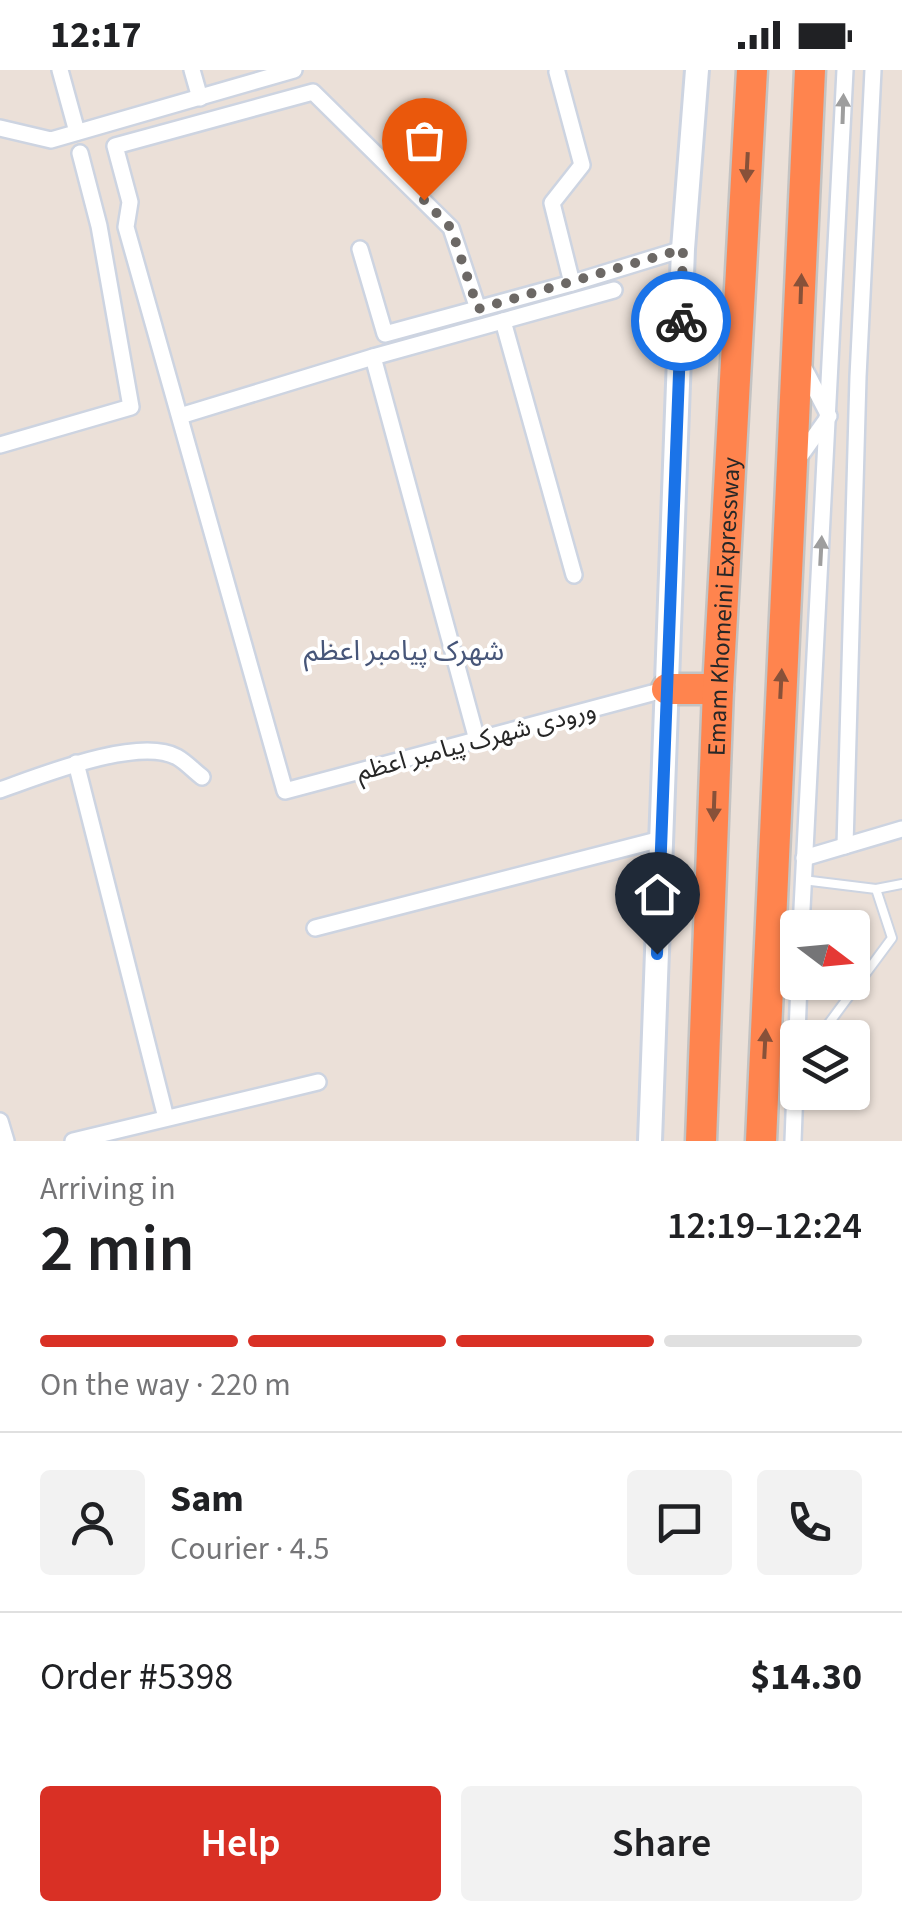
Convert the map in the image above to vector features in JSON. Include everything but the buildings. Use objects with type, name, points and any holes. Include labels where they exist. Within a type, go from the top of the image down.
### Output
[{"type":"highway","name":"Emam Khomeini Expressway","points":[[702,1141],[718,688],[752,70]]},
{"type":"highway","points":[[761,1141],[810,70]]},
{"type":"highway","points":[[667,689],[718,688]]},
{"type":"street","points":[[60,70],[77,132]]},
{"type":"street","points":[[192,70],[200,98]]},
{"type":"street","points":[[0,128],[51,140],[294,70]]},
{"type":"street","points":[[650,1141],[683,249],[698,70]]},
{"type":"street","points":[[802,910],[845,70]]},
{"type":"street","points":[[845,846],[858,377],[873,70]]},
{"type":"street","points":[[557,72],[582,165],[552,203],[572,283]]},
{"type":"street","points":[[478,309],[451,228],[313,92],[115,146],[130,202],[126,227],[180,416],[614,290]]},
{"type":"street","points":[[0,445],[130,407],[98,226],[80,153]]},
{"type":"street","points":[[360,249],[384,334],[683,249]]},
{"type":"street","points":[[503,321],[574,575]]},
{"type":"street","points":[[798,357],[829,416]]},
{"type":"street","points":[[373,358],[477,740]]},
{"type":"street","name":"ورودی شهرک پیامبر اعظم","points":[[180,416],[285,791],[667,689]]},
{"type":"street","points":[[790,470],[829,416]]},
{"type":"street","points":[[0,790],[76,763],[147,750],[175,756],[202,777]]},
{"type":"street","points":[[76,763],[166,1118]]},
{"type":"street","points":[[804,858],[902,829]]},
{"type":"street","points":[[315,928],[661,838]]},
{"type":"street","points":[[73,1141],[318,1082]]},
{"type":"street","points":[[640,1141],[651,1109]]},
{"type":"street","points":[[792,1141],[794,1110]]},
{"type":"street","points":[[0,1122],[6,1141]]},
{"type":"lane","points":[[803,880],[876,889],[902,884]]},
{"type":"lane","points":[[832,1020],[897,936],[876,889]]},
{"type":"way so far","points":[[424,200],[451,228],[478,309],[683,249],[681,321]]},
{"type":"district","name":"شهرک پیامبر اعظم","points":[[404,650]]},
{"type":"route","points":[[657,954],[681,321]]}]
